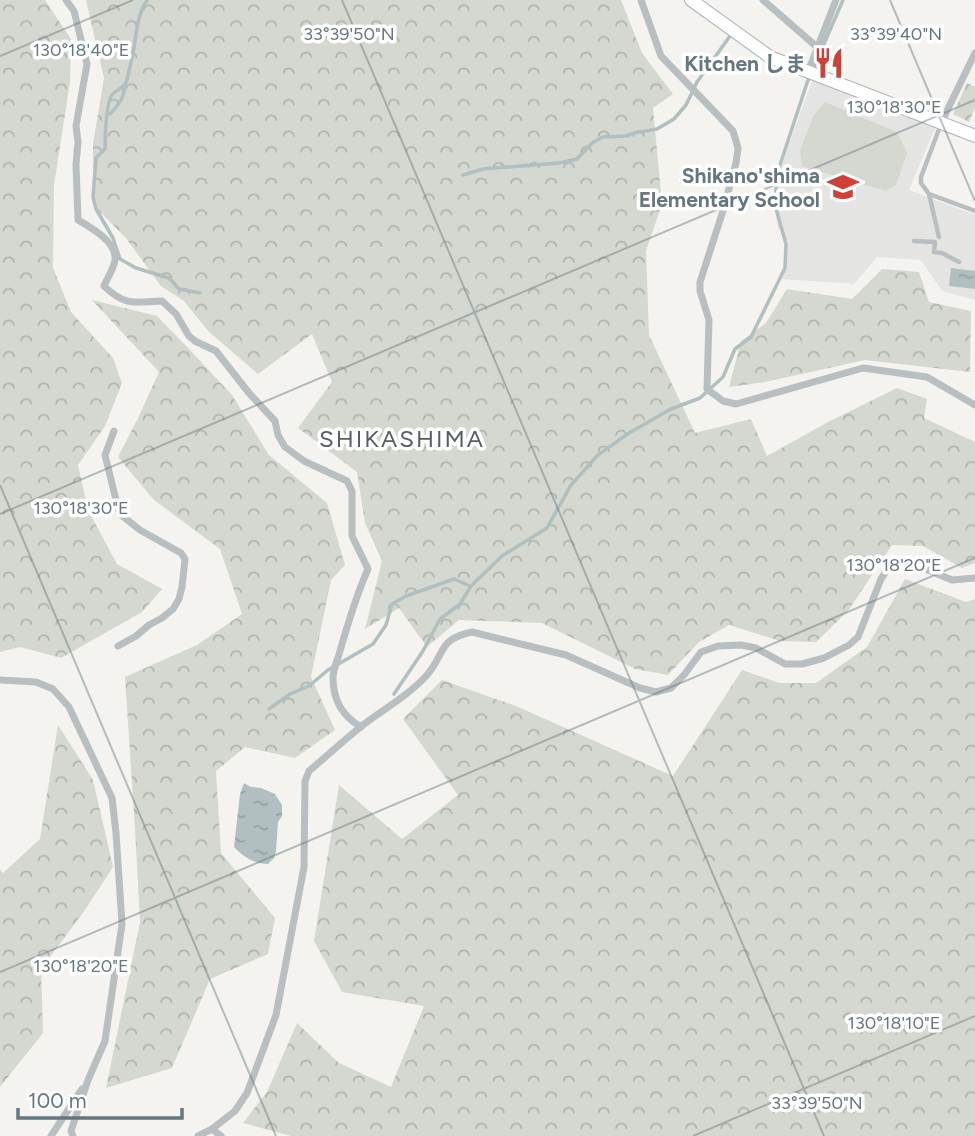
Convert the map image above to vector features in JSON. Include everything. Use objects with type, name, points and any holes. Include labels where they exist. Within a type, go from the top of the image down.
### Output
[{"type":"main road","points":[[699,3],[770,57],[975,136]]},
{"type":"street","points":[[66,0],[74,11],[87,64],[76,126],[78,220],[92,228],[113,248],[115,260],[104,286],[114,296],[128,302],[162,301],[176,314],[189,336],[216,351],[275,421],[278,435],[285,447],[304,461],[347,481],[352,491],[352,536],[368,569],[355,599],[333,677],[337,702],[342,712],[350,721],[361,727]]},
{"type":"street","points":[[641,0],[661,56],[733,131],[738,148],[723,211],[699,282],[709,320],[707,389],[723,401],[736,404],[863,368],[928,377],[975,405]]},
{"type":"street","points":[[763,0],[817,47]]},
{"type":"street","points":[[812,74],[817,47],[836,0]]},
{"type":"street","points":[[941,123],[975,54]]},
{"type":"street","points":[[114,431],[105,455],[121,514],[140,530],[181,553],[186,559],[179,599],[173,609],[118,646]]},
{"type":"street","points":[[198,1136],[235,1111],[247,1093],[276,1015],[304,867],[305,781],[309,771],[428,674],[448,642],[460,634],[472,632],[566,655],[640,688],[656,692],[671,688],[701,652],[718,646],[741,645],[756,648],[785,664],[802,664],[824,658],[858,637],[881,579],[891,564],[906,561],[952,580],[975,578]]},
{"type":"street","points":[[0,680],[36,682],[53,689],[69,707],[112,798],[122,923],[105,1041],[88,1080],[71,1131],[73,1136]]},
{"type":"street","points":[[51,1136],[88,1080]]},
{"type":"street","points":[[212,1129],[221,1136]]},
{"type":"lane","points":[[939,237],[929,194],[921,183],[921,177],[941,123]]},
{"type":"lane","points":[[929,194],[975,211]]},
{"type":"lane","points":[[914,241],[935,242],[934,252],[959,262]]},
{"type":"shaded area","name":"Shikano'shima Elementary School","points":[[813,78],[935,128],[909,190],[975,215],[975,300],[942,291],[921,260],[877,257],[854,284],[781,279],[788,241],[778,228],[775,184]]},
{"type":"green space","points":[[0,0],[45,0],[71,39],[70,82],[54,185],[53,268],[71,312],[113,358],[122,383],[105,426],[78,465],[88,510],[117,564],[162,589],[142,612],[61,658],[20,647],[0,652]]},
{"type":"green space","points":[[86,0],[621,0],[642,53],[673,94],[653,108],[662,204],[646,251],[649,335],[695,433],[751,419],[767,456],[897,388],[927,399],[924,418],[975,442],[975,563],[962,568],[923,546],[892,545],[848,611],[816,642],[780,641],[729,625],[699,642],[668,675],[635,669],[542,623],[459,620],[427,647],[399,608],[365,629],[382,561],[365,523],[357,472],[298,428],[332,382],[312,334],[258,374],[208,331],[184,301],[161,286],[125,237],[93,205],[93,144],[104,78]]},
{"type":"green space","points":[[967,83],[975,87],[975,108],[969,122],[953,114]]},
{"type":"green space","points":[[825,102],[897,132],[907,153],[896,185],[886,191],[802,166],[800,150],[814,115]]},
{"type":"green space","points":[[882,269],[919,272],[929,302],[971,311],[970,372],[865,360],[765,382],[729,387],[741,341],[766,323],[787,289],[852,299]]},
{"type":"green space","points":[[92,300],[157,316],[189,349],[232,395],[269,455],[327,503],[345,565],[331,580],[311,677],[335,730],[295,758],[245,747],[216,771],[221,853],[275,918],[268,954],[210,979],[172,1068],[106,1088],[140,922],[125,677],[197,645],[242,614],[220,549],[154,500],[118,457],[159,372]]},
{"type":"green space","points":[[905,579],[966,602],[975,599],[975,1136],[291,1136],[243,1123],[267,1092],[297,1023],[339,1063],[391,1087],[424,1006],[342,992],[314,941],[339,785],[402,839],[458,795],[403,719],[442,680],[516,706],[673,776],[742,670],[779,683],[816,683],[867,647]]},
{"type":"green space","points":[[58,725],[93,780],[113,867],[41,969],[43,1033],[0,1087],[0,870],[3,873],[40,839]]},
{"type":"water","points":[[951,268],[975,271],[975,289],[949,286]]},
{"type":"water","points":[[244,783],[275,794],[282,805],[276,851],[268,864],[250,859],[234,847],[240,794]]},
{"type":"waterway","points":[[147,0],[139,19],[127,80],[125,85],[114,93],[108,105],[105,149],[96,158],[93,197],[120,259],[136,268],[169,278],[179,289],[200,293]]},
{"type":"waterway","points":[[394,694],[423,651],[440,619],[460,604],[471,586],[502,556],[547,528],[571,485],[598,455],[671,409],[700,398],[723,377],[735,349],[751,337],[785,268],[786,244],[775,205],[777,174],[807,83],[843,0]]},
{"type":"waterway","points":[[463,175],[483,169],[577,159],[592,143],[603,137],[626,136],[657,129],[674,119],[686,105],[697,82],[730,36]]},
{"type":"waterway","points":[[110,114],[122,97],[124,85]]},
{"type":"waterway","points":[[269,709],[373,644],[386,625],[392,604],[406,596],[454,579],[470,586]]},
{"type":"place","name":"Kitchen しま","points":[[829,63]]},
{"type":"place","name":"Shikano'shima Elementary School","points":[[843,187]]},
{"type":"district","name":"SHIKASHIMA","points":[[402,438]]}]
